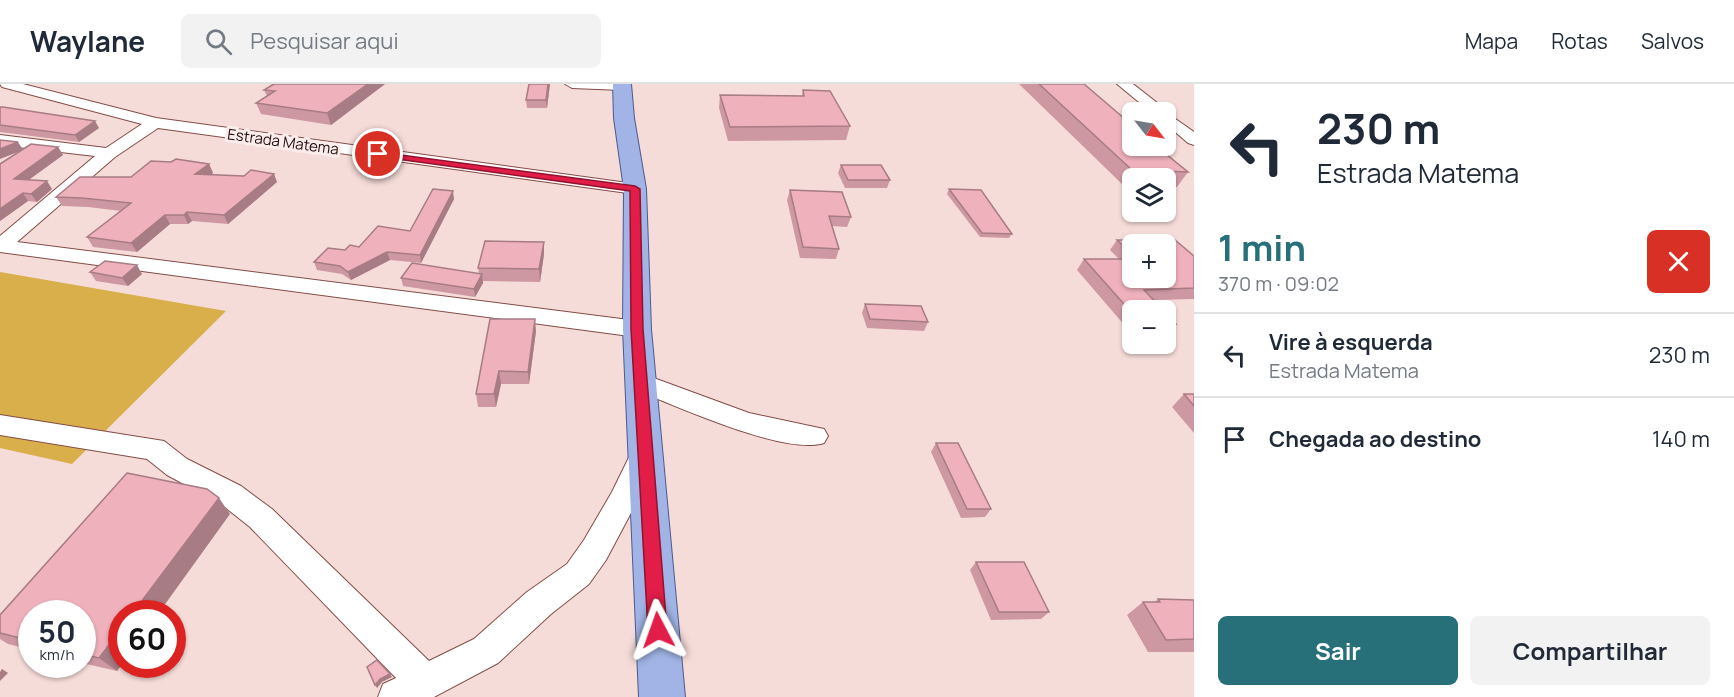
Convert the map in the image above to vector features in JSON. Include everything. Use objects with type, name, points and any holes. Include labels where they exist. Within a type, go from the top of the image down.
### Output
[{"type":"main road","points":[[622,85],[624,118],[635,189],[637,329],[662,697]]},
{"type":"street","name":"Estrada Matema","points":[[7,84],[155,123],[635,189]]},
{"type":"street","points":[[572,84],[622,85]]},
{"type":"street","points":[[1124,84],[1147,102]]},
{"type":"street","points":[[0,246],[109,153],[155,123]]},
{"type":"street","points":[[1176,125],[1194,140]]},
{"type":"street","points":[[0,140],[109,153]]},
{"type":"street","points":[[0,246],[637,329]]},
{"type":"street","points":[[640,382],[758,426],[787,434],[814,436]]},
{"type":"street","points":[[0,425],[154,449],[177,467],[231,495],[261,518],[410,689],[486,651],[539,603],[578,574],[595,550],[623,500],[645,451]]},
{"type":"shaded area","points":[[0,272],[226,311],[72,464],[0,448]]},
{"type":"building","points":[[274,84],[368,84],[327,113],[256,103],[275,91],[264,90]]},
{"type":"building","points":[[529,84],[548,84],[546,100],[526,100]]},
{"type":"building","points":[[1039,84],[1084,84],[1122,116],[1122,156],[1168,156],[1188,172],[1176,172],[1176,168],[1130,168]]},
{"type":"building","points":[[803,90],[830,91],[850,126],[730,127],[720,95],[804,96]]},
{"type":"building","points":[[0,107],[95,121],[75,135],[0,125]]},
{"type":"building","points":[[0,140],[18,142],[0,149]]},
{"type":"building","points":[[31,144],[58,147],[14,179],[47,181],[31,194],[23,193],[0,209],[0,164]]},
{"type":"building","points":[[176,159],[209,164],[195,174],[244,176],[251,170],[274,174],[224,215],[187,212],[184,215],[165,215],[131,243],[87,237],[131,203],[56,197],[80,177],[131,177],[151,161],[171,162]]},
{"type":"building","points":[[841,165],[881,165],[890,180],[848,180]]},
{"type":"building","points":[[433,189],[453,191],[420,255],[387,252],[348,272],[340,266],[314,262],[328,248],[345,250],[350,245],[359,247],[378,226],[410,231]]},
{"type":"building","points":[[949,189],[981,190],[1012,234],[982,233]]},
{"type":"building","points":[[790,190],[842,192],[851,217],[829,216],[839,249],[803,247]]},
{"type":"building","points":[[485,241],[544,242],[539,269],[478,268]]},
{"type":"building","points":[[1176,241],[1194,256],[1194,288],[1144,290],[1154,300],[1122,302],[1084,259],[1122,259],[1122,288],[1176,288]]},
{"type":"building","points":[[105,261],[137,265],[122,278],[90,272]]},
{"type":"building","points":[[412,263],[482,274],[474,289],[401,278]]},
{"type":"building","points":[[865,304],[921,306],[928,322],[870,319]]},
{"type":"building","points":[[490,319],[535,319],[528,372],[499,371],[494,394],[476,394]]},
{"type":"building","points":[[1184,394],[1194,394],[1194,406]]},
{"type":"building","points":[[936,443],[958,443],[991,509],[967,509]]},
{"type":"building","points":[[127,473],[207,489],[219,498],[142,600],[108,600],[108,646],[99,658],[96,657],[96,600],[18,600],[18,638],[0,633],[0,615]]},
{"type":"building","points":[[976,562],[1024,562],[1049,612],[999,612]]},
{"type":"building","points":[[1158,599],[1194,600],[1194,639],[1166,640],[1143,602],[1160,602]]},
{"type":"building","points":[[377,660],[390,674],[380,679],[375,685],[367,667]]},
{"type":"route","points":[[378,154],[635,189],[637,329],[658,630]]}]
